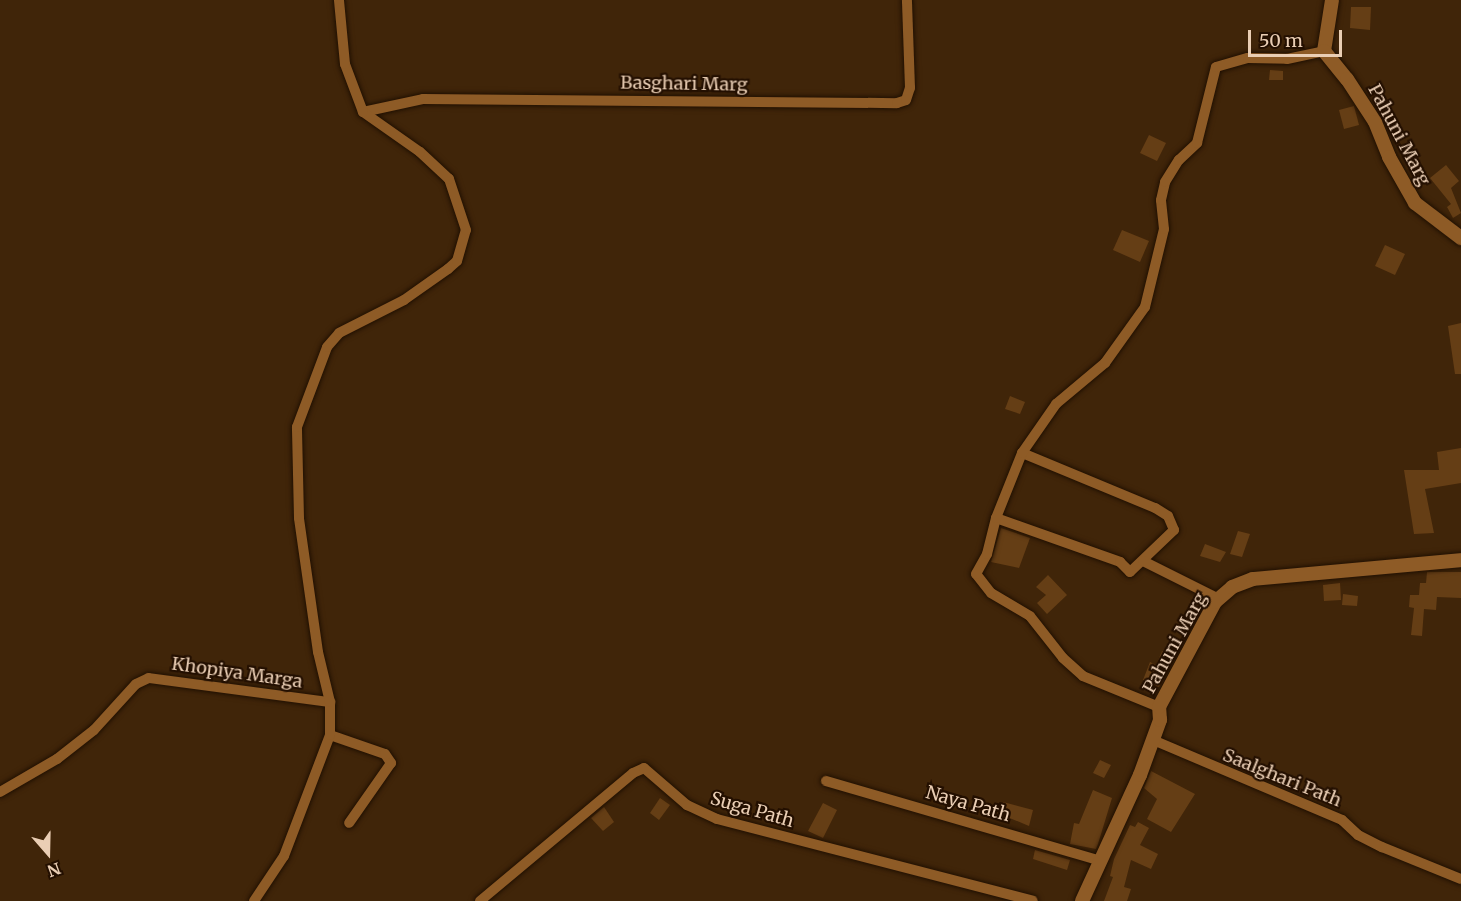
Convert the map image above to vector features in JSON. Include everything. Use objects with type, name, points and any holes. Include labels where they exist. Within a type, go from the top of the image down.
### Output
[{"type":"street","points":[[254,901],[284,856],[330,735],[330,702],[318,652],[299,518],[297,427],[327,347],[339,333],[404,300],[448,269],[457,261],[465,230],[449,179],[420,152],[363,112],[345,64],[339,0]]},
{"type":"street","name":"Basghari Marg","points":[[363,112],[423,99],[897,103],[906,100],[910,88],[907,0]]},
{"type":"street","points":[[1159,707],[1083,676],[1063,658],[1030,616],[983,587],[976,574],[987,554],[996,518],[1022,453],[1056,404],[1105,363],[1145,308],[1164,229],[1161,200],[1165,182],[1179,160],[1197,143],[1216,67],[1248,58],[1287,59],[1324,51],[1332,0]]},
{"type":"street","name":"Pahuni Marg","points":[[1324,51],[1347,78],[1375,122],[1389,157],[1415,203],[1461,238]]},
{"type":"street","points":[[996,518],[1120,562],[1130,572],[1173,530],[1168,516],[1022,453]]},
{"type":"street","name":"Pahuni Marg","points":[[1082,901],[1153,740],[1160,720],[1159,707],[1219,599],[1232,587],[1253,579],[1461,560]]},
{"type":"street","points":[[1143,561],[1219,599]]},
{"type":"street","name":"Khopiya Marga","points":[[0,792],[76,744],[136,684],[148,678],[330,702]]},
{"type":"street","points":[[330,735],[385,754],[391,763],[349,823]]},
{"type":"street","name":"Saalghari Path","points":[[1153,740],[1342,820],[1358,835],[1382,847],[1461,879]]},
{"type":"street","name":"Suga Path","points":[[480,901],[633,773],[644,768],[687,805],[717,819],[1033,901]]},
{"type":"street","name":"Naya Path","points":[[826,781],[1101,861]]},
{"type":"building","points":[[1351,7],[1371,7],[1370,30],[1350,28]]},
{"type":"building","points":[[1270,70],[1283,71],[1283,80],[1269,80]]},
{"type":"building","points":[[1354,106],[1359,125],[1344,129],[1339,110]]},
{"type":"building","points":[[1149,135],[1166,143],[1157,161],[1140,153]]},
{"type":"building","points":[[1446,165],[1459,181],[1451,188],[1461,213],[1453,218],[1447,207],[1451,204],[1430,178]]},
{"type":"building","points":[[1122,230],[1149,241],[1140,262],[1113,250]]},
{"type":"building","points":[[1385,245],[1405,254],[1395,275],[1375,266]]},
{"type":"building","points":[[1461,323],[1461,374],[1455,374],[1448,326]]},
{"type":"building","points":[[1010,396],[1025,402],[1020,414],[1005,409]]},
{"type":"building","points":[[1461,448],[1461,483],[1425,489],[1434,533],[1414,534],[1404,470],[1439,470],[1437,452]]},
{"type":"building","points":[[1001,528],[1030,538],[1019,568],[991,562]]},
{"type":"building","points":[[1238,531],[1250,534],[1242,557],[1230,554]]},
{"type":"building","points":[[1205,544],[1226,552],[1220,562],[1200,556]]},
{"type":"building","points":[[1427,572],[1461,572],[1461,598],[1437,597],[1436,610],[1424,609],[1422,636],[1411,635],[1414,608],[1409,607],[1410,595],[1419,595],[1420,583],[1426,583]]},
{"type":"building","points":[[1048,575],[1067,595],[1047,614],[1037,603],[1046,595],[1036,587]]},
{"type":"building","points":[[1340,583],[1341,600],[1324,601],[1323,585]]},
{"type":"building","points":[[1343,594],[1358,596],[1357,606],[1342,605]]},
{"type":"building","points":[[1162,651],[1174,657],[1159,687],[1143,680],[1150,662],[1156,665]]},
{"type":"building","points":[[1100,760],[1111,765],[1104,778],[1093,773]]},
{"type":"building","points":[[1151,771],[1195,794],[1171,832],[1147,819],[1157,799],[1144,788]]},
{"type":"building","points":[[1093,790],[1112,798],[1096,849],[1070,844],[1074,823],[1079,824]]},
{"type":"building","points":[[660,798],[670,805],[659,820],[650,813]]},
{"type":"building","points":[[1003,802],[1033,810],[1029,826],[1000,814]]},
{"type":"building","points":[[823,803],[837,810],[823,838],[808,831]]},
{"type":"building","points":[[604,807],[614,822],[603,831],[591,818]]},
{"type":"building","points":[[1138,822],[1149,828],[1140,845],[1158,854],[1151,869],[1131,860],[1124,887],[1131,889],[1127,901],[1104,901],[1113,877],[1110,876],[1114,859],[1130,825],[1135,827]]},
{"type":"building","points":[[1035,850],[1070,860],[1067,870],[1033,859]]}]
